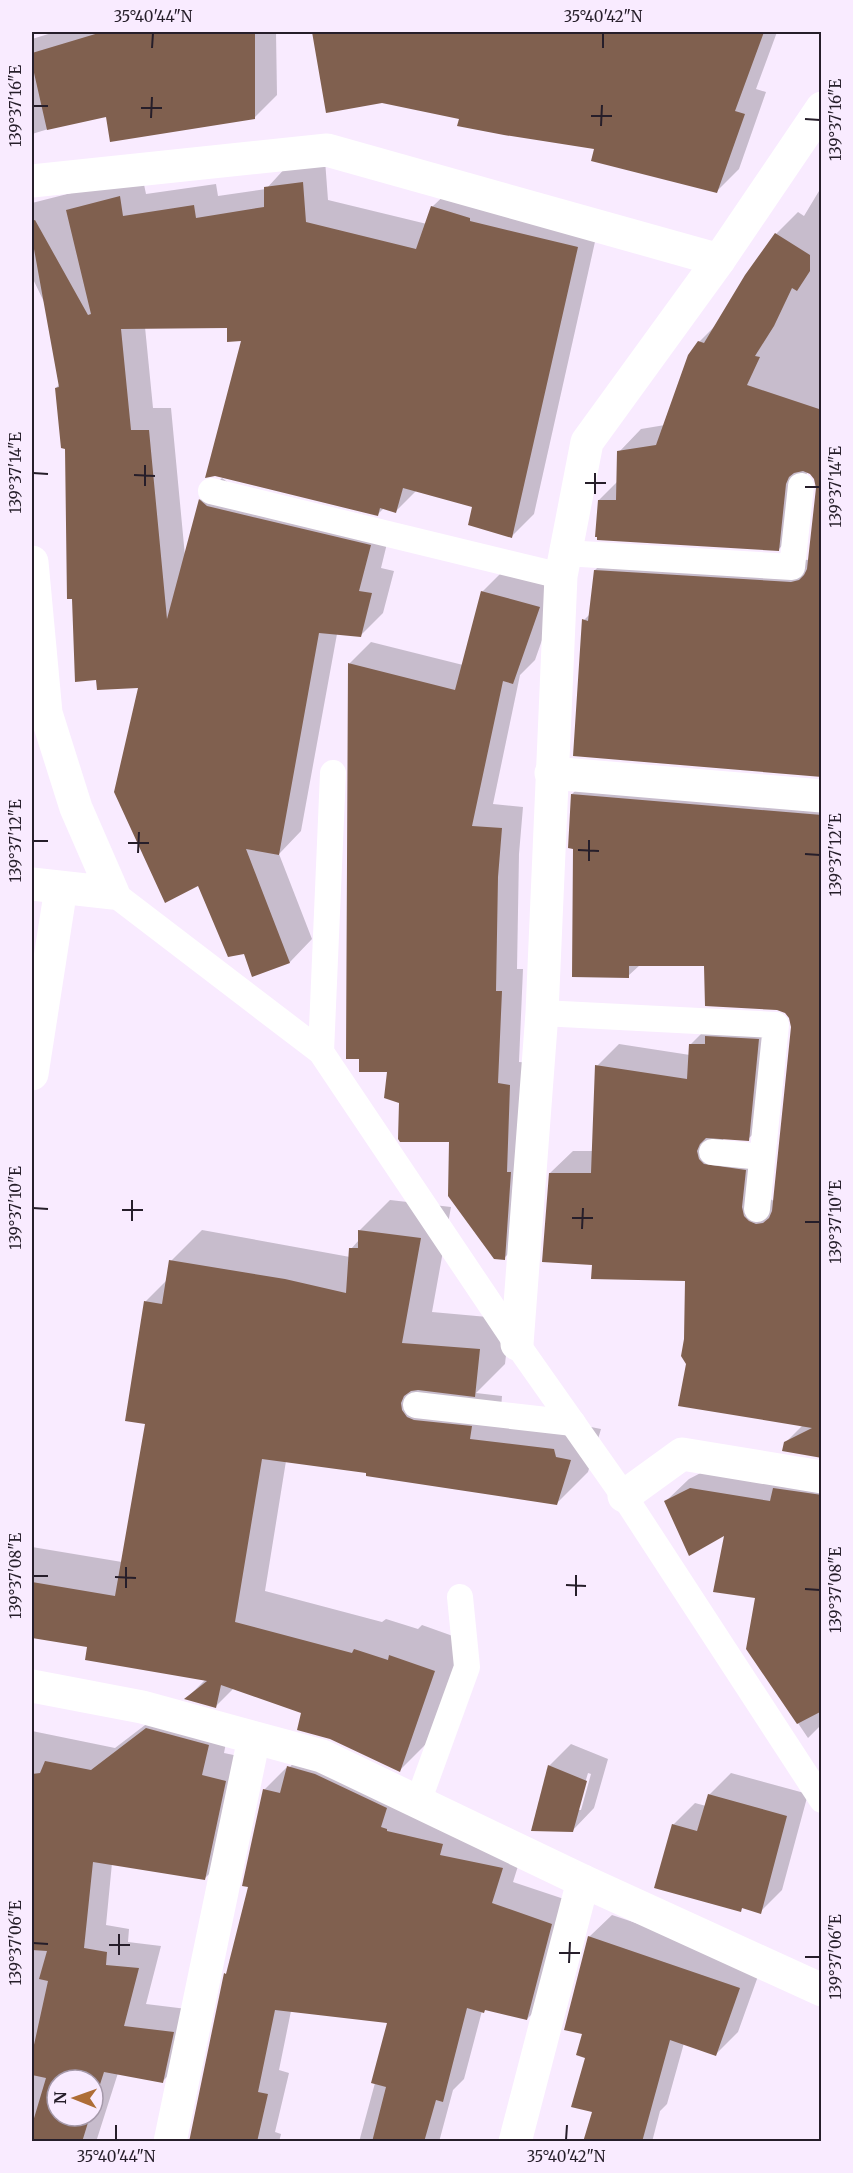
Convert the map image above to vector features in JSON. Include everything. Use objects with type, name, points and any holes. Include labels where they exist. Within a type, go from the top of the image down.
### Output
[{"type":"street","points":[[517,1344],[542,1012],[551,772],[563,565],[586,442],[719,260],[822,108]]},
{"type":"street","points":[[32,181],[327,150],[719,260]]},
{"type":"street","points":[[32,562],[46,713],[76,808],[113,893],[46,886],[32,1074]]},
{"type":"street","points":[[551,772],[822,796]]},
{"type":"street","points":[[624,1496],[682,1454],[822,1477]]},
{"type":"street","points":[[32,1686],[142,1707],[322,1756],[583,1881],[822,1990]]},
{"type":"street","points":[[170,2142],[254,1738]]},
{"type":"street","points":[[515,2142],[583,1881]]},
{"type":"lane","points":[[211,491],[563,565],[792,567],[801,486]]},
{"type":"lane","points":[[321,1052],[333,773]]},
{"type":"lane","points":[[113,893],[321,1052],[517,1344],[624,1496],[822,1800]]},
{"type":"lane","points":[[542,1012],[776,1024],[757,1209]]},
{"type":"lane","points":[[712,1152],[762,1157]]},
{"type":"lane","points":[[416,1405],[573,1423]]},
{"type":"lane","points":[[418,1802],[467,1667],[460,1597]]},
{"type":"building","points":[[102,32],[255,32],[255,119],[110,142],[106,117],[47,130],[32,64],[32,53]]},
{"type":"building","points":[[312,32],[764,32],[735,111],[745,114],[717,193],[591,161],[594,149],[457,126],[459,119],[382,103],[326,113]]},
{"type":"building","points":[[303,182],[306,222],[416,249],[431,206],[470,218],[470,221],[578,247],[512,538],[468,525],[472,507],[403,488],[396,513],[380,508],[378,516],[215,476],[205,478],[241,341],[227,342],[227,328],[121,329],[131,430],[149,430],[167,619],[199,499],[207,506],[371,545],[359,591],[372,593],[361,637],[319,633],[279,855],[246,849],[290,963],[252,977],[244,954],[228,957],[198,886],[165,903],[114,792],[138,688],[97,690],[96,680],[75,682],[72,599],[67,599],[65,449],[61,448],[55,388],[59,387],[32,238],[32,221],[35,220],[88,315],[91,314],[66,210],[120,196],[123,216],[194,205],[196,218],[264,207],[264,187]]},
{"type":"building","points":[[775,233],[810,255],[810,271],[797,291],[792,288],[774,326],[755,356],[760,357],[747,385],[822,410],[822,777],[573,756],[582,619],[588,621],[594,570],[791,582],[799,580],[807,569],[816,488],[814,479],[803,471],[794,473],[786,484],[779,551],[597,540],[595,537],[598,500],[616,500],[617,451],[656,445],[688,355],[698,341],[704,343],[745,275]]},
{"type":"building","points":[[481,591],[540,607],[513,684],[503,681],[472,826],[502,828],[498,877],[496,991],[502,991],[498,1083],[510,1085],[507,1172],[511,1172],[505,1260],[494,1259],[448,1196],[449,1142],[400,1142],[398,1139],[399,1103],[384,1098],[387,1072],[359,1072],[359,1059],[346,1059],[348,663],[455,690]]},
{"type":"building","points":[[571,794],[822,815],[822,1458],[782,1451],[784,1442],[812,1428],[678,1406],[686,1364],[681,1356],[684,1339],[685,1281],[591,1279],[592,1265],[542,1262],[549,1173],[591,1173],[595,1065],[687,1079],[689,1044],[705,1044],[705,1036],[759,1039],[749,1141],[706,1138],[697,1151],[699,1159],[704,1164],[746,1170],[742,1207],[744,1216],[756,1224],[763,1223],[769,1218],[772,1211],[791,1027],[785,1013],[777,1010],[705,1006],[704,966],[629,966],[629,978],[572,977],[573,849],[568,848]]},
{"type":"building","points":[[358,1230],[421,1238],[402,1343],[480,1349],[475,1397],[411,1391],[404,1396],[401,1403],[402,1410],[407,1417],[414,1420],[472,1426],[470,1439],[554,1449],[556,1457],[571,1460],[557,1505],[366,1476],[366,1473],[262,1459],[235,1622],[352,1653],[354,1649],[388,1660],[389,1655],[435,1671],[400,1772],[330,1739],[297,1730],[301,1713],[221,1685],[216,1708],[184,1699],[207,1681],[85,1660],[87,1647],[32,1638],[32,1582],[115,1596],[145,1424],[125,1421],[144,1301],[162,1304],[169,1260],[285,1279],[346,1293],[349,1248],[358,1248]]},
{"type":"building","points":[[690,1488],[770,1501],[773,1488],[822,1495],[822,1711],[797,1724],[746,1649],[755,1598],[713,1592],[724,1536],[689,1556],[664,1501]]},
{"type":"building","points":[[146,1728],[209,1745],[202,1775],[226,1781],[205,1880],[93,1862],[84,1948],[107,1952],[106,1965],[139,1968],[124,2026],[174,2032],[163,2083],[105,2072],[105,2068],[45,2068],[45,2078],[32,2075],[32,2054],[48,1981],[39,1979],[47,1951],[32,1950],[32,1774],[40,1773],[45,1761],[91,1770]]},
{"type":"building","points":[[548,1765],[587,1781],[573,1832],[531,1831]]},
{"type":"building","points":[[287,1766],[315,1774],[387,1808],[381,1827],[387,1831],[443,1844],[440,1855],[503,1868],[492,1903],[552,1924],[527,2020],[467,2008],[443,2102],[436,2100],[424,2142],[372,2142],[386,2087],[371,2083],[387,2023],[275,2010],[258,2092],[268,2094],[257,2142],[189,2142],[224,1973],[226,1974],[248,1887],[242,1886],[263,1789],[280,1793]]},
{"type":"building","points":[[708,1794],[787,1816],[761,1914],[742,1908],[741,1912],[654,1888],[672,1824],[697,1831]]},
{"type":"building","points":[[588,1936],[740,1988],[716,2056],[670,2040],[642,2142],[583,2142],[592,2112],[571,2107],[585,2058],[576,2055],[582,2034],[564,2030]]},
{"type":"building","points":[[45,2081],[45,2128],[86,2128],[82,2142],[32,2142],[32,2125]]}]
